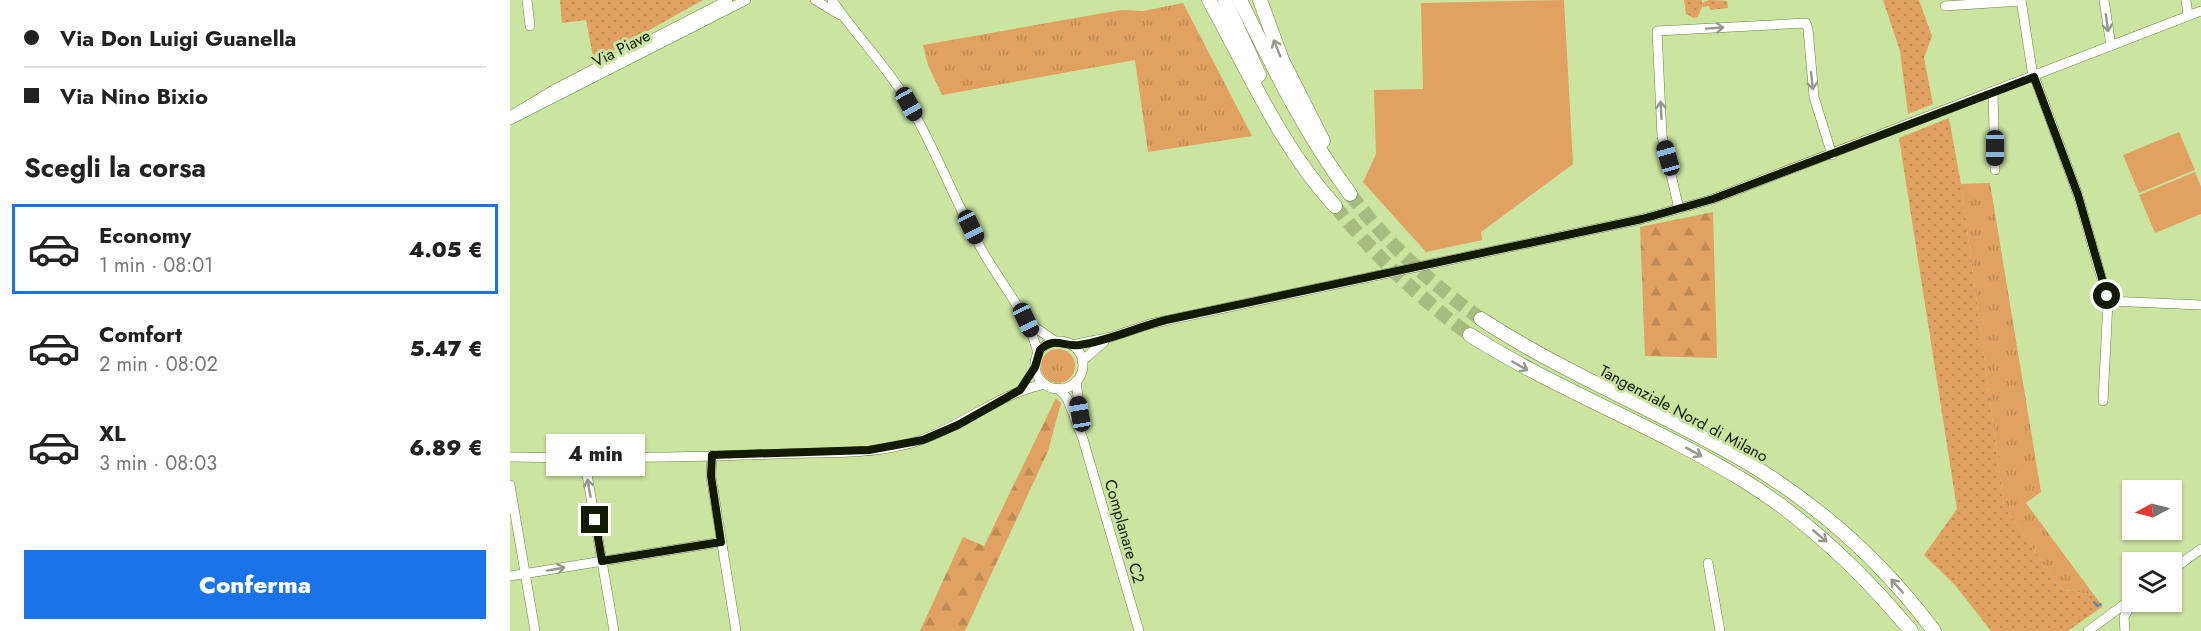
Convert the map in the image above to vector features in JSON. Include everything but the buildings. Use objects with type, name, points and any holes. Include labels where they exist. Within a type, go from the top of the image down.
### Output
[{"type":"highway","points":[[1209,0],[1286,141],[1308,175],[1335,206],[1305,163],[1278,114],[1225,0]]},
{"type":"highway","points":[[1240,0],[1293,106],[1320,152],[1350,194],[1292,80],[1260,0]]},
{"type":"highway","name":"Tangenziale Nord di Milano","points":[[1481,319],[1556,364],[1695,433],[1781,484],[1828,520],[1869,556],[1934,631]]},
{"type":"highway","name":"Tangenziale Nord di Milano","points":[[1470,335],[1526,369],[1684,447],[1773,500],[1840,553],[1878,591],[1911,631]]},
{"type":"street","points":[[527,0],[530,26]]},
{"type":"street","name":"Via Piave","points":[[510,118],[553,90],[728,0]]},
{"type":"street","name":"Via Piave","points":[[510,118],[746,0]]},
{"type":"street","points":[[815,0],[842,16]]},
{"type":"street","points":[[832,0],[842,16],[869,45],[909,104],[980,247],[1026,320],[1038,354]]},
{"type":"street","points":[[1944,6],[2021,0],[2034,77],[2078,195],[2108,301],[2103,401]]},
{"type":"street","points":[[2104,0],[2111,46]]},
{"type":"street","points":[[2186,0],[2188,16]]},
{"type":"street","points":[[1026,320],[1055,341],[1072,345],[1111,337],[1166,320],[1607,227],[1679,209],[1832,155],[2201,11]]},
{"type":"street","points":[[1679,209],[1662,136],[1657,31],[1806,23],[1814,97],[1832,155]]},
{"type":"street","points":[[1993,92],[1995,170]]},
{"type":"street","points":[[2108,301],[2201,305]]},
{"type":"street","points":[[1082,361],[1111,337]]},
{"type":"street","points":[[1020,390],[1035,367],[1038,354],[1045,345],[1055,341]]},
{"type":"street","points":[[1035,367],[1038,377],[1045,384],[1058,388],[1068,387],[1076,381],[1081,372],[1082,361],[1072,345]]},
{"type":"street","name":"Complanare C2","points":[[1076,381],[1083,439]]},
{"type":"street","points":[[510,457],[712,455],[889,449],[923,440],[958,425],[1020,390],[1045,384]]},
{"type":"street","name":"Complanare C2","points":[[1058,388],[1067,398],[1083,439],[1139,631]]},
{"type":"street","points":[[712,455],[711,476],[736,631]]},
{"type":"street","points":[[584,457],[614,631]]},
{"type":"street","points":[[510,485],[535,631]]},
{"type":"street","points":[[510,576],[721,542]]},
{"type":"street","points":[[2182,563],[2201,549]]},
{"type":"street","points":[[1708,563],[1720,631]]},
{"type":"street","points":[[2088,631],[2122,608]]},
{"type":"street","points":[[2125,631],[2123,620],[2127,612]]},
{"type":"green space","points":[[560,0],[703,0],[594,61],[586,20],[562,23]]},
{"type":"green space","points":[[1564,0],[1573,164],[1481,232],[1482,240],[1426,252],[1363,182],[1376,154],[1374,90],[1423,89],[1421,3]]},
{"type":"green space","points":[[1684,0],[1702,0],[1702,3],[1709,0],[1731,1],[1727,1],[1728,8],[1710,10],[1709,6],[1702,7],[1698,17],[1694,18],[1686,14]]},
{"type":"green space","points":[[1883,0],[1919,0],[1932,36],[1924,58],[1933,104],[1908,114],[1900,51]]},
{"type":"green space","points":[[1183,3],[1252,136],[1148,152],[1135,60],[942,95],[928,65],[923,45],[1121,10],[1143,11]]},
{"type":"green space","points":[[1949,118],[1961,184],[2004,506],[2060,589],[2094,595],[2103,606],[2068,631],[1991,631],[1955,585],[1924,555],[1957,509],[1899,138]]},
{"type":"green space","points":[[2179,132],[2195,170],[2139,193],[2123,155]]},
{"type":"green space","points":[[2195,172],[2201,187],[2201,214],[2155,233],[2139,195]]},
{"type":"green space","points":[[1990,183],[2041,492],[2026,503],[2094,595],[2060,589],[2004,506],[1961,184]]},
{"type":"green space","points":[[1713,212],[1717,358],[1645,356],[1640,227]]},
{"type":"green space","points":[[1058,349],[1070,354],[1075,366],[1070,378],[1058,383],[1046,378],[1041,366],[1046,354]]},
{"type":"green space","points":[[1056,398],[1061,403],[1048,451],[965,631],[920,631],[963,537],[984,546]]},
{"type":"waterway","points":[[2094,602],[2097,606],[2101,604]]},
{"type":"tunnel","points":[[1350,194],[1379,230],[1411,262],[1481,319]]},
{"type":"tunnel","points":[[1335,206],[1365,242],[1398,275],[1470,335]]},
{"type":"route","points":[[595,520],[602,561],[721,542],[710,467],[712,455],[889,449],[923,440],[958,425],[1020,390],[1035,367],[1035,360],[1040,350],[1051,342],[1062,341],[1072,345],[1090,343],[1166,320],[1642,219],[1713,199],[2034,77],[2078,195],[2107,296]]}]
